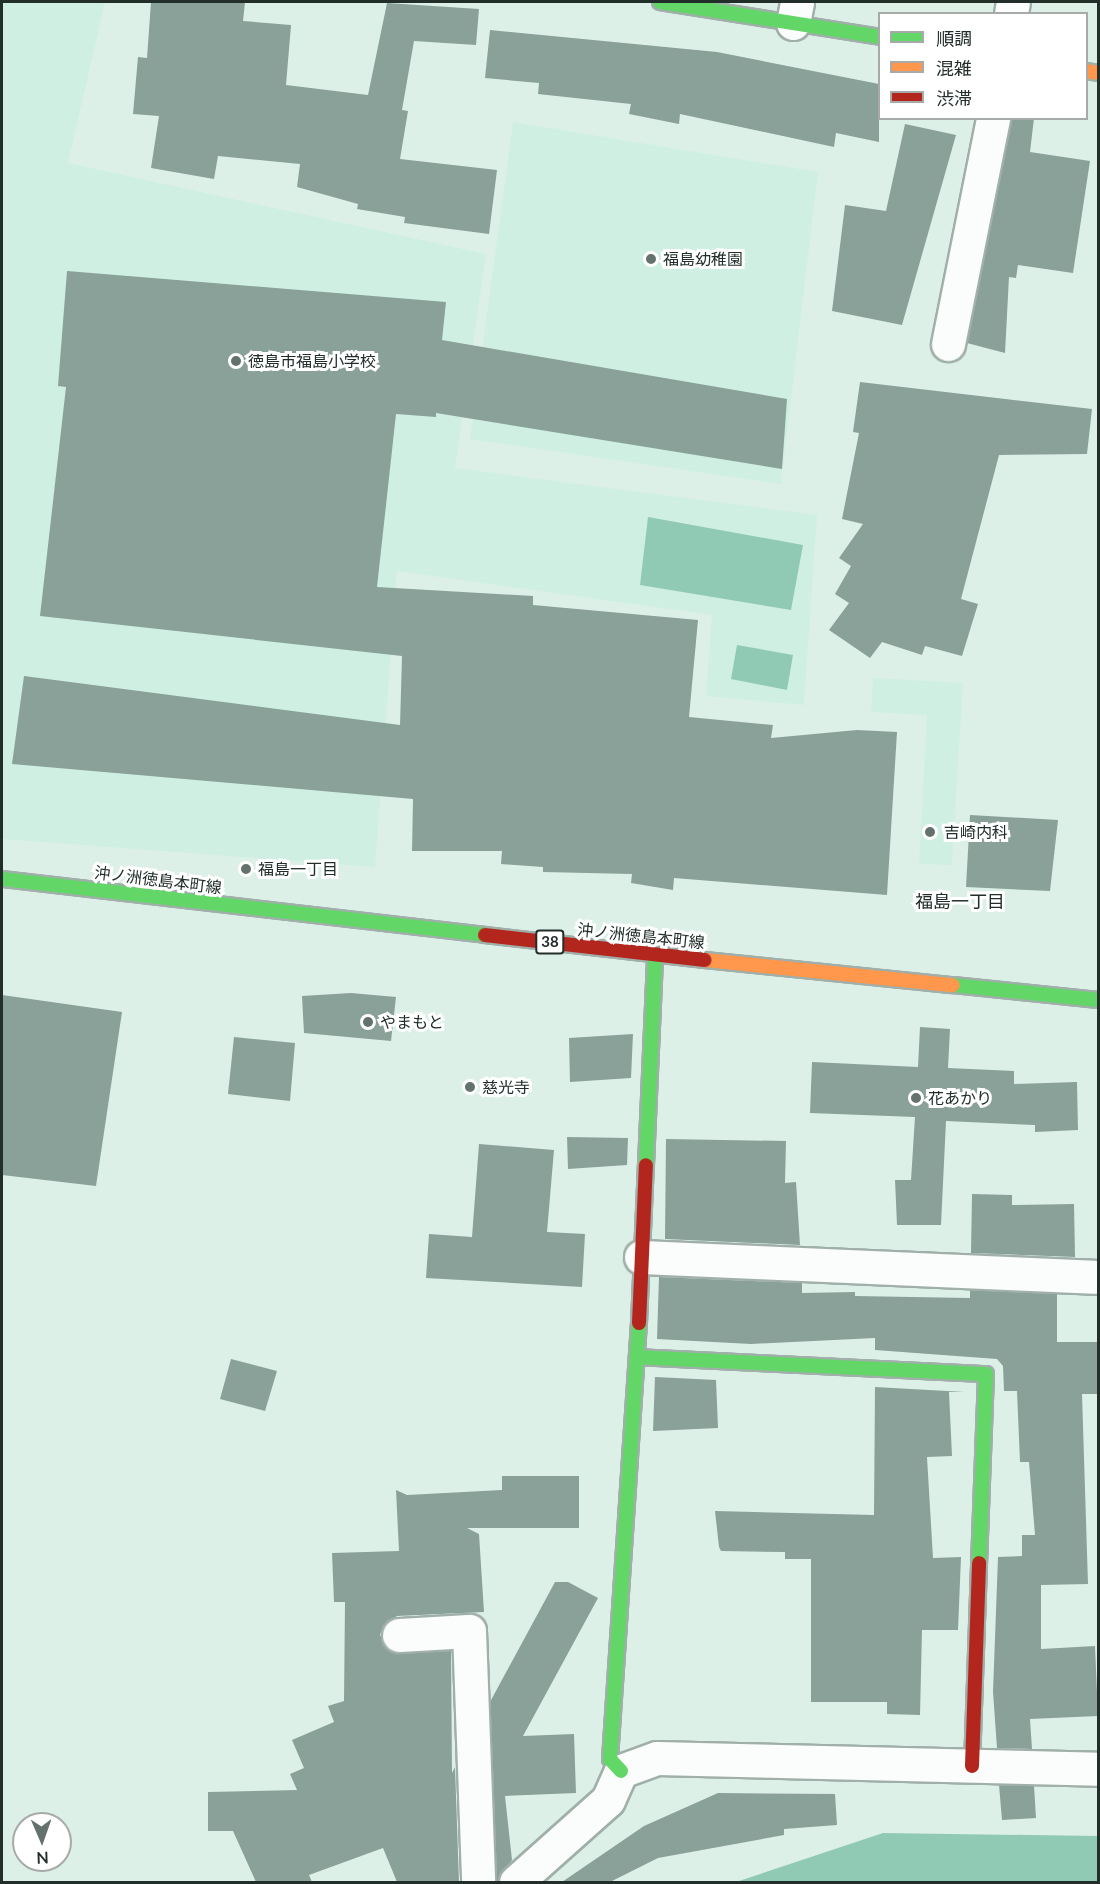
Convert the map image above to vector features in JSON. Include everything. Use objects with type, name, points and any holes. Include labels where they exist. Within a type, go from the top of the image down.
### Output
[{"type":"street","points":[[674,3],[795,12],[878,37]]},
{"type":"street","points":[[948,344],[993,120]]},
{"type":"street","name":"沖ノ洲徳島本町線","points":[[2,879],[655,954],[1098,1000]]},
{"type":"street","points":[[621,1771],[610,1759],[638,1357],[655,954]]},
{"type":"street","points":[[641,1257],[1094,1277]]},
{"type":"street","points":[[638,1357],[986,1374],[972,1766]]},
{"type":"street","points":[[399,1635],[469,1631],[478,1882]]},
{"type":"street","points":[[516,1882],[608,1800],[621,1771],[657,1758],[1098,1768]]},
{"type":"shaded area","name":"徳島市福島小学校","points":[[2,2],[105,2],[68,163],[486,254],[455,468],[817,515],[804,705],[706,696],[712,615],[397,571],[375,867],[2,839]]},
{"type":"shaded area","name":"福島幼稚園","points":[[513,122],[818,172],[781,484],[470,439]]},
{"type":"shaded area","points":[[648,517],[803,545],[791,610],[640,585]]},
{"type":"shaded area","points":[[737,645],[793,655],[787,690],[731,679]]},
{"type":"shaded area","points":[[873,678],[963,683],[952,865],[919,864],[927,715],[871,712]]},
{"type":"shaded area","points":[[883,1833],[1098,1836],[1098,1882],[736,1882]]},
{"type":"building","points":[[151,2],[245,2],[243,21],[291,25],[286,85],[368,95],[387,3],[479,9],[476,45],[414,41],[402,110],[408,111],[400,159],[497,170],[489,234],[404,223],[405,217],[357,209],[358,204],[297,187],[300,164],[218,156],[214,179],[151,168],[159,116],[133,114],[138,57],[147,58]]},
{"type":"building","points":[[490,30],[717,52],[878,84],[879,142],[836,133],[834,147],[680,114],[679,124],[629,114],[631,104],[538,94],[539,83],[485,78]]},
{"type":"building","points":[[1011,120],[1034,120],[1030,152],[1090,161],[1073,273],[1018,265],[1016,278],[1009,277],[1005,353],[967,343]]},
{"type":"building","points":[[905,124],[956,135],[902,325],[832,311],[845,205],[886,211]]},
{"type":"building","points":[[67,271],[446,302],[442,340],[787,399],[782,469],[436,413],[436,417],[396,414],[377,587],[533,596],[533,605],[698,620],[689,717],[773,725],[771,738],[857,730],[897,732],[887,895],[674,878],[673,890],[631,883],[632,874],[543,872],[543,867],[501,864],[502,851],[412,851],[413,799],[12,764],[24,676],[400,725],[402,656],[40,616],[66,387],[58,386]]},
{"type":"building","points":[[860,382],[1092,409],[1087,454],[999,455],[961,599],[978,604],[962,656],[925,646],[922,655],[882,642],[870,658],[829,630],[849,603],[835,594],[851,566],[839,558],[863,524],[842,519],[859,433],[853,432]]},
{"type":"building","points":[[970,815],[1058,820],[1050,891],[966,887]]},
{"type":"building","points":[[351,993],[396,997],[391,1041],[304,1033],[302,996]]},
{"type":"building","points":[[2,995],[122,1012],[96,1186],[2,1175]]},
{"type":"building","points":[[920,1027],[950,1029],[948,1068],[1014,1071],[1014,1084],[1077,1082],[1078,1130],[1035,1132],[1035,1125],[946,1121],[941,1225],[897,1225],[895,1180],[911,1180],[915,1117],[810,1113],[812,1062],[918,1067]]},
{"type":"building","points":[[633,1034],[631,1078],[570,1082],[569,1038]]},
{"type":"building","points":[[234,1037],[295,1043],[290,1101],[228,1094]]},
{"type":"building","points":[[567,1137],[628,1138],[627,1165],[568,1169]]},
{"type":"building","points":[[666,1139],[786,1141],[785,1183],[796,1182],[800,1245],[665,1239]]},
{"type":"building","points":[[479,1144],[554,1150],[547,1232],[585,1234],[582,1287],[426,1278],[429,1234],[472,1237]]},
{"type":"building","points":[[972,1194],[1012,1195],[1012,1205],[1074,1204],[1075,1257],[971,1253]]},
{"type":"building","points":[[659,1277],[802,1283],[802,1293],[855,1292],[855,1296],[970,1298],[970,1290],[1057,1294],[1057,1342],[1098,1342],[1098,1394],[1082,1394],[1088,1584],[1041,1585],[1041,1649],[1095,1646],[1098,1716],[1030,1719],[1032,1749],[997,1748],[993,1692],[998,1557],[1022,1556],[1022,1535],[1035,1535],[1029,1462],[1020,1462],[1017,1391],[1004,1391],[1003,1366],[997,1359],[875,1350],[875,1338],[751,1344],[657,1339]]},
{"type":"building","points":[[231,1359],[277,1371],[265,1411],[220,1399]]},
{"type":"building","points":[[655,1377],[716,1380],[718,1428],[653,1431]]},
{"type":"building","points":[[875,1387],[965,1392],[949,1392],[952,1456],[927,1457],[933,1558],[961,1557],[958,1630],[922,1630],[920,1715],[887,1714],[887,1702],[811,1702],[811,1559],[785,1559],[785,1552],[721,1551],[719,1547],[715,1511],[874,1515]]},
{"type":"building","points":[[502,1476],[579,1476],[579,1528],[467,1528],[479,1534],[484,1612],[397,1616],[383,1626],[380,1635],[391,1652],[451,1651],[452,1773],[455,1767],[459,1882],[397,1882],[383,1848],[309,1875],[312,1882],[256,1882],[233,1831],[208,1831],[208,1792],[297,1790],[290,1774],[304,1768],[292,1740],[334,1722],[328,1706],[344,1701],[345,1602],[334,1602],[332,1553],[399,1551],[396,1490],[407,1495],[502,1490]]},
{"type":"building","points":[[555,1582],[568,1582],[598,1598],[523,1736],[574,1734],[576,1793],[505,1796],[512,1860],[497,1882],[490,1702]]},
{"type":"building","points":[[999,1785],[1034,1786],[1036,1818],[1002,1820]]},
{"type":"building","points":[[718,1793],[835,1794],[837,1825],[784,1829],[784,1835],[658,1858],[610,1882],[562,1882],[644,1826]]},
{"type":"traffic: fast","points":[[660,2],[878,37]]},
{"type":"traffic: fast","points":[[2,879],[485,935]]},
{"type":"traffic: fast","points":[[646,1165],[655,955]]},
{"type":"traffic: fast","points":[[953,985],[1098,1000]]},
{"type":"traffic: fast","points":[[621,1771],[610,1759],[639,1323]]},
{"type":"traffic: fast","points":[[637,1357],[986,1374],[979,1563]]},
{"type":"traffic: slow","points":[[1088,71],[1098,73]]},
{"type":"traffic: slow","points":[[705,960],[953,985]]},
{"type":"traffic: jam","points":[[485,935],[705,960]]},
{"type":"traffic: jam","points":[[639,1323],[646,1165]]},
{"type":"traffic: jam","points":[[972,1766],[979,1563]]},
{"type":"place","name":"福島幼稚園","points":[[651,259]]},
{"type":"place","name":"徳島市福島小学校","points":[[236,361]]},
{"type":"place","name":"吉崎内科","points":[[930,832]]},
{"type":"place","name":"福島一丁目","points":[[246,869]]},
{"type":"place","name":"やまもと","points":[[368,1022]]},
{"type":"place","name":"慈光寺","points":[[470,1087]]},
{"type":"place","name":"花あかり","points":[[916,1098]]},
{"type":"district","name":"福島一丁目","points":[[960,901]]}]
